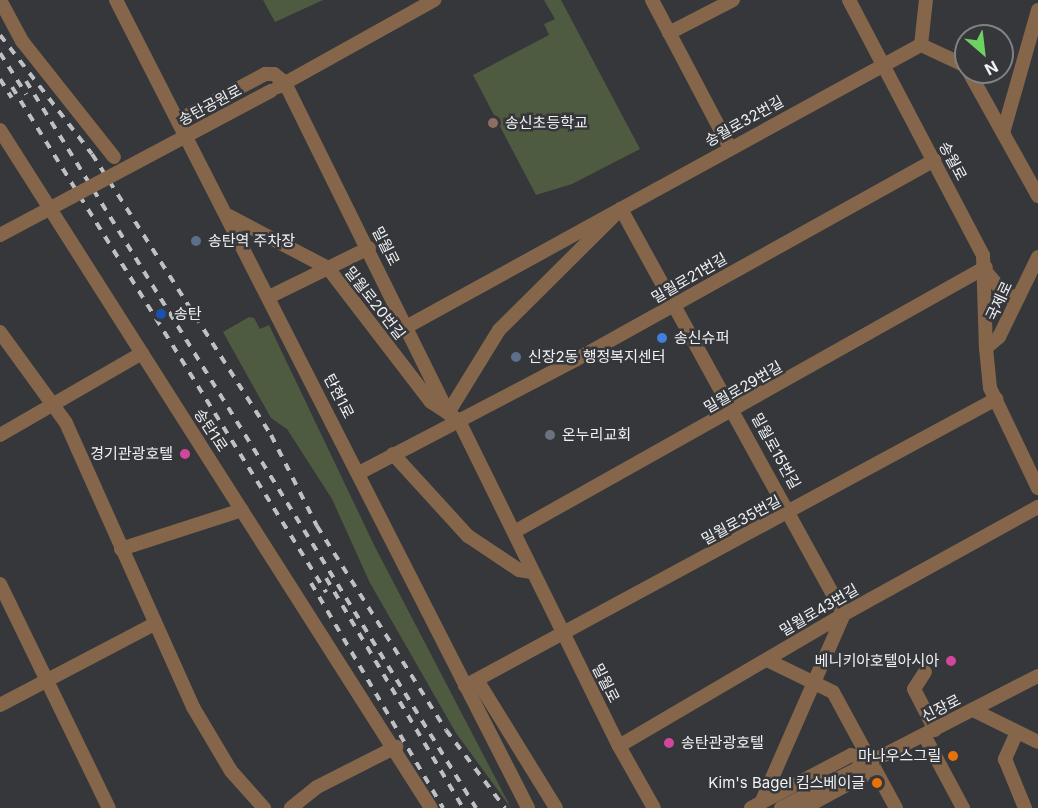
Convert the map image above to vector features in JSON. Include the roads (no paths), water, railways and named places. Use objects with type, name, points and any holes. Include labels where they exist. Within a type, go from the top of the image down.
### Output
[{"type":"street","points":[[0,0],[22,41],[114,157]]},
{"type":"street","name":"탄현1로","points":[[116,0],[271,296],[359,473],[471,683],[528,808]]},
{"type":"street","name":"송탄공원로","points":[[0,235],[285,83],[434,0]]},
{"type":"street","points":[[652,0],[730,148]]},
{"type":"street","points":[[669,33],[733,0]]},
{"type":"street","points":[[926,0],[921,45],[954,60]]},
{"type":"street","name":"송월로","points":[[853,3],[980,247],[986,270],[986,348]]},
{"type":"street","points":[[1003,133],[1038,10]]},
{"type":"street","name":"송월로32번길","points":[[621,209],[884,63],[921,45]]},
{"type":"street","points":[[179,120],[265,74],[274,74],[285,83]]},
{"type":"street","name":"밀월로","points":[[285,83],[453,417],[514,532],[619,746],[654,808]]},
{"type":"street","points":[[976,84],[1038,196]]},
{"type":"street","name":"송탄1로","points":[[0,130],[396,747],[431,808]]},
{"type":"street","name":"밀월로21번길","points":[[453,417],[675,305],[934,160]]},
{"type":"street","points":[[408,326],[621,209]]},
{"type":"street","points":[[359,473],[453,417],[499,330],[621,209]]},
{"type":"street","name":"밀월로15번길","points":[[621,209],[791,512],[844,614]]},
{"type":"street","name":"밀월로20번길","points":[[229,216],[328,268],[431,402],[453,417]]},
{"type":"street","points":[[271,296],[369,248]]},
{"type":"street","name":"국제로","points":[[986,348],[999,337],[1038,256]]},
{"type":"street","points":[[986,270],[1007,297],[1019,296]]},
{"type":"street","name":"밀월로29번길","points":[[514,532],[986,270]]},
{"type":"street","points":[[0,332],[55,407],[86,462],[121,549],[193,707],[231,771],[264,808]]},
{"type":"street","points":[[986,348],[989,380],[996,399],[1038,488]]},
{"type":"street","points":[[0,435],[55,407],[142,353]]},
{"type":"street","name":"밀월로35번길","points":[[471,683],[564,635],[996,399]]},
{"type":"street","points":[[393,454],[468,536],[519,570],[532,572]]},
{"type":"street","name":"밀월로43번길","points":[[619,746],[844,614],[1038,507]]},
{"type":"street","points":[[121,549],[242,510]]},
{"type":"street","points":[[0,584],[109,808]]},
{"type":"street","points":[[756,805],[817,684],[844,614]]},
{"type":"street","points":[[0,705],[154,624]]},
{"type":"street","points":[[767,660],[833,692],[873,761],[896,808]]},
{"type":"street","points":[[926,672],[914,689],[930,733],[963,808]]},
{"type":"street","name":"신장로","points":[[781,808],[1038,676]]},
{"type":"street","points":[[471,683],[556,808]]},
{"type":"street","points":[[973,710],[1038,742]]},
{"type":"street","points":[[1017,732],[1005,759],[1025,808]]},
{"type":"street","points":[[291,808],[317,787],[396,747]]},
{"type":"street","points":[[756,805],[851,755],[873,761]]},
{"type":"street","points":[[804,808],[863,776],[873,761]]},
{"type":"railway","points":[[0,35],[92,154],[271,435],[317,526],[446,730],[505,808]]},
{"type":"railway","points":[[0,53],[26,94]]},
{"type":"railway","points":[[0,79],[12,98]]},
{"type":"railway","points":[[26,81],[476,808]]},
{"type":"railway","points":[[12,87],[326,592]]},
{"type":"railway","points":[[326,578],[463,808]]},
{"type":"railway","points":[[311,583],[443,808]]},
{"type":"place","name":"송신초등학교","points":[[493,123]]},
{"type":"place","name":"송탄역 주차장","points":[[196,241]]},
{"type":"place","name":"송탄","points":[[161,314]]},
{"type":"place","name":"송신슈퍼","points":[[662,338]]},
{"type":"place","name":"신장2동 행정복지센터","points":[[516,357]]},
{"type":"place","name":"온누리교회","points":[[550,435]]},
{"type":"place","name":"경기관광호텔","points":[[185,454]]},
{"type":"place","name":"베니키아호텔아시아","points":[[951,661]]},
{"type":"place","name":"송탄관광호텔","points":[[669,743]]},
{"type":"place","name":"마나우스그릴","points":[[953,756]]},
{"type":"place","name":"Kim's Bagel 킴스베이글","points":[[877,783]]}]
